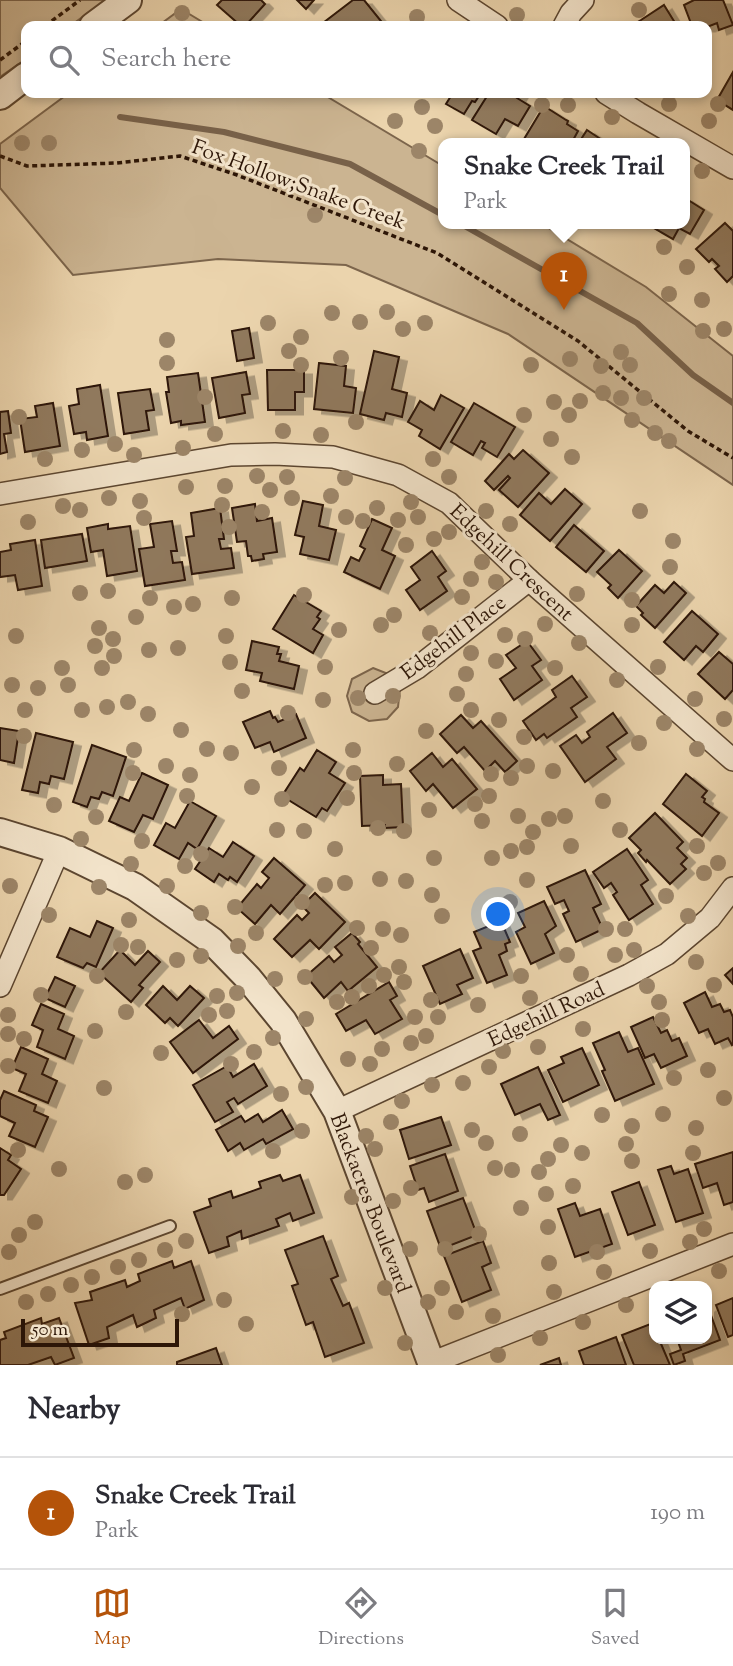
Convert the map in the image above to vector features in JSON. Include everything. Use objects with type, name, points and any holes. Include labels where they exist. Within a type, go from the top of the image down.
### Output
[{"type":"street","points":[[100,21],[128,0]]},
{"type":"street","points":[[458,0],[490,21]]},
{"type":"street","points":[[567,21],[583,0]]},
{"type":"street","points":[[0,96],[21,80]]},
{"type":"street","points":[[614,98],[681,138]]},
{"type":"street","points":[[690,143],[733,168]]},
{"type":"street","name":"Edgehill Crescent","points":[[0,494],[231,455],[333,457],[398,475],[449,503],[529,580],[733,761]]},
{"type":"street","name":"Edgehill Place","points":[[375,693],[417,668],[529,580]]},
{"type":"street","name":"Blackacres Boulevard","points":[[0,832],[60,850],[135,887],[212,941],[248,978],[283,1021],[337,1111],[431,1364]]},
{"type":"street","points":[[0,986],[60,850]]},
{"type":"street","name":"Edgehill Road","points":[[337,1111],[629,975],[667,954],[710,918],[733,888]]},
{"type":"street","points":[[431,1364],[733,1244]]},
{"type":"lane","points":[[0,1289],[170,1226]]},
{"type":"path","points":[[52,21],[80,0]]},
{"type":"path","points":[[0,60],[21,44]]},
{"type":"path","name":"Fox Hollow;Snake Creek","points":[[0,156],[27,166],[117,163],[180,156],[237,174],[437,253],[578,341],[688,430],[733,458]]},
{"type":"shaded area","points":[[0,0],[106,0],[77,21],[21,21],[21,62],[0,77]]},
{"type":"shaded area","points":[[181,9],[201,21],[165,21]]},
{"type":"shaded area","points":[[62,98],[329,98],[438,163],[438,229],[550,229],[646,287],[733,356],[733,485],[508,334],[346,265],[218,259],[73,275],[0,188],[0,144]]},
{"type":"shaded area","points":[[373,668],[391,675],[400,688],[398,707],[387,719],[369,721],[352,712],[347,696],[352,679]]},
{"type":"building","points":[[222,0],[261,0],[265,4],[250,21],[235,21],[217,5]]},
{"type":"building","points":[[297,0],[314,0],[306,9]]},
{"type":"building","points":[[353,0],[364,0],[381,21],[326,21]]},
{"type":"building","points":[[694,0],[723,0],[733,25],[719,30],[717,23],[712,25],[712,21],[690,21],[684,5]]},
{"type":"building","points":[[664,5],[674,21],[639,21]]},
{"type":"building","points":[[733,72],[733,110],[717,100]]},
{"type":"building","points":[[450,98],[478,98],[475,102],[472,101],[464,114],[446,104]]},
{"type":"building","points":[[486,98],[517,98],[530,106],[518,126],[505,119],[496,134],[472,120]]},
{"type":"building","points":[[544,106],[568,121],[567,124],[578,131],[574,138],[525,138]]},
{"type":"building","points":[[587,130],[599,138],[582,138]]},
{"type":"building","points":[[690,201],[704,210],[690,234],[681,229],[690,229]]},
{"type":"building","points":[[725,223],[733,231],[733,276],[727,282],[715,269],[719,266],[712,259],[709,262],[696,249]]},
{"type":"building","points":[[656,229],[678,229],[673,239]]},
{"type":"building","points":[[249,328],[254,358],[237,361],[232,331]]},
{"type":"building","points":[[374,351],[399,357],[392,389],[407,393],[402,417],[386,413],[384,420],[360,414]]},
{"type":"building","points":[[319,363],[346,366],[344,386],[356,388],[353,413],[314,409]]},
{"type":"building","points":[[267,370],[304,370],[304,392],[295,392],[295,410],[268,410]]},
{"type":"building","points":[[246,372],[250,394],[242,395],[245,413],[219,418],[212,378]]},
{"type":"building","points":[[198,373],[205,422],[181,425],[181,421],[171,423],[166,392],[169,392],[167,377]]},
{"type":"building","points":[[100,385],[108,436],[87,440],[86,432],[74,434],[69,406],[79,404],[77,389]]},
{"type":"building","points":[[150,389],[154,410],[146,411],[149,430],[124,434],[118,393]]},
{"type":"building","points":[[441,395],[464,408],[440,449],[419,436],[422,430],[408,422],[420,401],[434,410]]},
{"type":"building","points":[[53,403],[60,446],[25,452],[20,419],[37,417],[35,406]]},
{"type":"building","points":[[474,403],[515,427],[497,457],[482,448],[485,443],[481,441],[473,455],[451,442]]},
{"type":"building","points":[[8,411],[11,433],[4,434],[7,452],[0,454],[0,412]]},
{"type":"building","points":[[523,450],[549,473],[518,507],[499,490],[510,478],[508,476],[494,490],[485,481],[509,454],[514,459]]},
{"type":"building","points":[[565,489],[582,504],[550,541],[520,515],[539,493],[551,504]]},
{"type":"building","points":[[303,501],[323,505],[319,526],[336,530],[329,560],[300,554],[304,537],[295,535]]},
{"type":"building","points":[[255,504],[257,521],[272,518],[277,552],[263,554],[264,559],[252,561],[251,556],[248,556],[246,541],[237,542],[232,508]]},
{"type":"building","points":[[220,508],[224,539],[219,539],[221,549],[231,548],[234,568],[192,574],[186,537],[194,536],[191,513]]},
{"type":"building","points":[[372,519],[392,528],[382,550],[395,556],[380,589],[344,572],[351,557],[359,561],[365,549],[360,546]]},
{"type":"building","points":[[172,521],[177,551],[171,551],[173,563],[182,562],[185,580],[145,586],[139,549],[154,547],[150,524]]},
{"type":"building","points":[[108,524],[108,529],[130,526],[137,571],[107,576],[103,550],[91,552],[87,528]]},
{"type":"building","points":[[574,525],[604,551],[586,572],[556,547]]},
{"type":"building","points":[[82,534],[87,561],[45,568],[41,540]]},
{"type":"building","points":[[35,540],[42,586],[18,590],[15,575],[0,577],[0,552],[11,550],[10,544]]},
{"type":"building","points":[[619,550],[642,571],[618,598],[608,588],[611,585],[597,572]]},
{"type":"building","points":[[432,551],[446,571],[438,577],[447,591],[420,610],[406,590],[420,580],[411,567]]},
{"type":"building","points":[[674,582],[686,593],[655,628],[636,606],[655,585],[664,593]]},
{"type":"building","points":[[294,595],[321,611],[317,617],[320,619],[313,629],[323,635],[313,653],[273,629]]},
{"type":"building","points":[[692,611],[718,634],[703,652],[696,646],[684,660],[664,642]]},
{"type":"building","points":[[252,641],[279,647],[279,661],[299,666],[294,689],[260,681],[262,673],[246,670]]},
{"type":"building","points":[[527,641],[541,660],[532,666],[542,680],[514,700],[500,679],[516,668],[506,655]]},
{"type":"building","points":[[719,652],[733,664],[733,690],[725,699],[698,674]]},
{"type":"building","points":[[572,676],[587,697],[571,708],[577,717],[547,738],[544,734],[536,740],[523,721],[556,697],[552,690]]},
{"type":"building","points":[[270,711],[278,722],[296,714],[306,738],[274,752],[270,742],[255,748],[243,722]]},
{"type":"building","points":[[613,713],[627,733],[607,747],[616,759],[585,782],[560,746],[576,735],[582,743],[590,737],[587,732]]},
{"type":"building","points":[[461,715],[473,728],[481,721],[517,761],[505,772],[495,761],[485,771],[464,747],[457,753],[440,734]]},
{"type":"building","points":[[0,728],[19,731],[14,763],[0,760]]},
{"type":"building","points":[[36,733],[73,742],[64,779],[51,776],[49,784],[40,782],[38,793],[22,790]]},
{"type":"building","points":[[92,745],[126,757],[113,796],[102,792],[99,799],[91,797],[87,807],[73,802]]},
{"type":"building","points":[[317,750],[336,762],[329,773],[345,783],[327,811],[322,808],[316,817],[282,796],[300,768],[304,771]]},
{"type":"building","points":[[432,753],[443,767],[452,759],[477,789],[453,808],[433,784],[426,791],[410,771]]},
{"type":"building","points":[[142,773],[168,785],[153,819],[143,815],[134,832],[109,821],[120,797],[129,801]]},
{"type":"building","points":[[686,774],[707,791],[702,797],[704,802],[719,813],[702,836],[663,804]]},
{"type":"building","points":[[383,775],[383,785],[401,784],[403,827],[362,826],[360,776]]},
{"type":"building","points":[[190,801],[216,816],[197,849],[188,843],[179,859],[154,845],[166,823],[175,828]]},
{"type":"building","points":[[655,813],[683,842],[677,848],[687,858],[681,864],[686,869],[670,884],[647,860],[646,862],[638,853],[641,850],[629,838]]},
{"type":"building","points":[[233,842],[254,856],[237,882],[219,874],[214,882],[195,869],[209,848],[223,857]]},
{"type":"building","points":[[627,849],[648,880],[641,885],[653,904],[629,920],[613,895],[617,892],[611,883],[604,888],[593,872]]},
{"type":"building","points":[[274,858],[305,885],[280,914],[271,905],[255,924],[237,908],[257,884],[261,888],[269,878],[262,872]]},
{"type":"building","points":[[585,870],[601,904],[593,908],[603,929],[576,942],[563,914],[569,911],[564,900],[555,904],[547,887]]},
{"type":"building","points":[[315,893],[345,922],[319,949],[310,940],[292,957],[274,939],[297,915],[302,920],[309,913],[302,906]]},
{"type":"building","points":[[544,901],[556,926],[545,934],[554,953],[531,964],[516,932],[525,927],[518,913]]},
{"type":"building","points":[[97,921],[113,928],[96,967],[87,963],[83,968],[57,957],[70,928],[90,937]]},
{"type":"building","points":[[501,921],[510,942],[505,944],[507,951],[499,955],[507,975],[487,983],[473,951],[481,948],[474,932]]},
{"type":"building","points":[[352,933],[377,967],[348,991],[341,982],[324,998],[306,976],[329,956],[334,962],[342,955],[335,947]]},
{"type":"building","points":[[460,949],[473,978],[457,985],[462,994],[440,1004],[423,966]]},
{"type":"building","points":[[120,950],[135,965],[148,951],[160,962],[139,985],[143,988],[131,1002],[99,973]]},
{"type":"building","points":[[733,968],[733,984],[725,975]]},
{"type":"building","points":[[55,977],[75,986],[65,1007],[45,998]]},
{"type":"building","points":[[389,982],[397,996],[390,1000],[402,1019],[375,1034],[366,1020],[346,1031],[336,1014]]},
{"type":"building","points":[[163,986],[177,1000],[190,986],[204,998],[178,1026],[170,1018],[165,1023],[146,1005]]},
{"type":"building","points":[[705,992],[712,1007],[720,1004],[724,1012],[730,1010],[733,1017],[732,1045],[728,1038],[715,1044],[708,1029],[699,1033],[684,1003]]},
{"type":"building","points":[[41,1004],[64,1014],[58,1029],[74,1036],[65,1059],[37,1047],[43,1030],[32,1025]]},
{"type":"building","points":[[653,1017],[661,1033],[667,1030],[672,1041],[679,1038],[687,1056],[661,1068],[654,1054],[645,1058],[631,1027]]},
{"type":"building","points":[[199,1020],[213,1038],[229,1026],[238,1039],[193,1073],[170,1042]]},
{"type":"building","points":[[619,1032],[628,1052],[638,1048],[654,1084],[615,1101],[593,1043]]},
{"type":"building","points":[[21,1047],[48,1059],[42,1074],[57,1081],[48,1103],[19,1091],[26,1074],[12,1068]]},
{"type":"building","points":[[582,1048],[599,1085],[563,1102],[548,1070],[564,1063],[561,1057]]},
{"type":"building","points":[[254,1064],[267,1086],[238,1104],[234,1098],[227,1102],[233,1112],[215,1122],[193,1085],[227,1066],[233,1077]]},
{"type":"building","points":[[538,1067],[560,1115],[548,1120],[540,1104],[515,1115],[501,1084]]},
{"type":"building","points":[[4,1091],[36,1105],[34,1111],[48,1117],[35,1147],[9,1136],[15,1123],[0,1116],[0,1100]]},
{"type":"building","points":[[282,1110],[293,1129],[266,1144],[263,1139],[244,1150],[240,1143],[228,1151],[216,1130],[241,1116],[245,1122],[258,1114],[263,1122]]},
{"type":"building","points":[[441,1117],[451,1145],[409,1159],[400,1130]]},
{"type":"building","points":[[0,1148],[11,1155],[8,1160],[21,1169],[4,1195],[0,1195]]},
{"type":"building","points":[[733,1152],[733,1202],[724,1205],[717,1183],[703,1188],[695,1164]]},
{"type":"building","points":[[445,1154],[458,1191],[429,1202],[424,1188],[418,1190],[410,1166]]},
{"type":"building","points":[[671,1166],[674,1174],[688,1169],[703,1213],[676,1222],[658,1170]]},
{"type":"building","points":[[280,1175],[283,1181],[300,1175],[314,1213],[293,1221],[290,1213],[276,1219],[279,1226],[242,1239],[241,1231],[227,1237],[229,1246],[209,1253],[194,1212],[211,1206],[209,1199],[231,1191],[233,1198],[261,1188],[259,1182]]},
{"type":"building","points":[[639,1182],[655,1225],[628,1235],[612,1192]]},
{"type":"building","points":[[463,1198],[477,1235],[441,1249],[427,1211]]},
{"type":"building","points":[[575,1203],[580,1216],[600,1209],[612,1244],[575,1257],[558,1209]]},
{"type":"building","points":[[323,1236],[338,1276],[331,1279],[343,1306],[349,1303],[364,1343],[325,1357],[313,1322],[306,1325],[292,1286],[298,1284],[285,1250]]},
{"type":"building","points":[[483,1241],[491,1263],[482,1267],[491,1290],[462,1302],[444,1256]]},
{"type":"building","points":[[172,1261],[174,1268],[191,1261],[204,1300],[185,1309],[181,1298],[154,1310],[156,1318],[137,1327],[133,1315],[107,1327],[109,1338],[89,1345],[75,1303],[92,1300],[90,1292],[125,1280],[127,1287],[140,1281],[138,1274]]},
{"type":"building","points":[[733,1298],[733,1335],[728,1337],[716,1305]]},
{"type":"building","points":[[41,1318],[42,1324],[59,1318],[74,1358],[55,1365],[51,1357],[28,1365],[0,1365],[0,1340],[6,1338],[4,1332]]},
{"type":"building","points":[[712,1318],[720,1340],[712,1343]]},
{"type":"building","points":[[649,1325],[649,1344],[661,1344],[670,1365],[634,1365],[622,1335]]},
{"type":"building","points":[[616,1337],[626,1365],[584,1365],[579,1351]]},
{"type":"building","points":[[679,1344],[709,1344],[683,1354],[685,1361],[674,1365],[670,1354],[681,1350]]},
{"type":"building","points":[[216,1348],[222,1365],[177,1365],[177,1362]]},
{"type":"building","points":[[559,1358],[561,1365],[540,1365]]},
{"type":"waterway","points":[[120,117],[224,132],[350,164],[438,212]]},
{"type":"waterway","points":[[470,229],[637,323],[693,375],[733,403]]},
{"type":"place","name":"Snake Creek Trail","points":[[564,310]]}]
